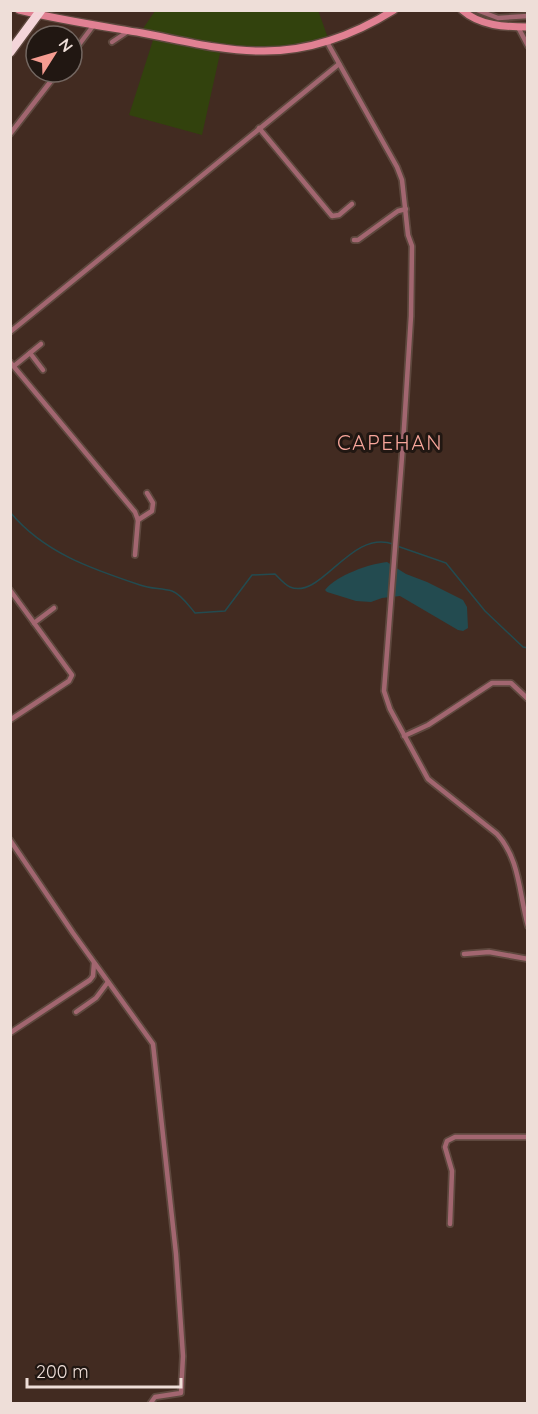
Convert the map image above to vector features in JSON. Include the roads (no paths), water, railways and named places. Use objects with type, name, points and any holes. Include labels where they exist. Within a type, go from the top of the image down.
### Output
[{"type":"highway","points":[[10,52],[40,13]]},
{"type":"street","points":[[20,10],[93,26],[259,52],[292,49],[327,42],[372,24],[394,10]]},
{"type":"street","points":[[462,10],[479,21],[528,27]]},
{"type":"street","points":[[477,11],[498,18],[528,16]]},
{"type":"street","points":[[84,38],[93,26]]},
{"type":"street","points":[[519,27],[528,46]]},
{"type":"street","points":[[112,42],[130,31]]},
{"type":"street","points":[[327,42],[397,167],[402,180],[408,235],[412,246],[411,316],[395,559],[383,685],[390,709],[428,779],[505,843],[516,871],[528,926]]},
{"type":"street","points":[[10,332],[339,64]]},
{"type":"street","points":[[10,134],[49,84]]},
{"type":"street","points":[[258,128],[332,216],[339,215],[352,204]]},
{"type":"street","points":[[354,240],[358,240],[398,211],[406,209]]},
{"type":"street","points":[[41,344],[12,364],[135,512],[138,520],[135,555]]},
{"type":"street","points":[[30,353],[44,370]]},
{"type":"street","points":[[138,520],[152,511],[153,503],[147,493]]},
{"type":"street","points":[[10,590],[72,677],[10,720]]},
{"type":"street","points":[[34,623],[54,608]]},
{"type":"street","points":[[404,736],[428,725],[492,683],[511,684],[528,699]]},
{"type":"street","points":[[10,840],[103,976],[153,1044],[182,1332],[182,1391],[180,1394],[155,1397],[150,1404]]},
{"type":"street","points":[[464,954],[489,952],[528,959]]},
{"type":"street","points":[[92,978],[94,963]]},
{"type":"street","points":[[10,1033],[92,978],[103,976]]},
{"type":"street","points":[[76,1012],[96,998],[108,982]]},
{"type":"street","points":[[450,1224],[452,1171],[445,1147],[447,1141],[455,1137],[528,1137]]},
{"type":"water","points":[[387,562],[406,574],[463,600],[467,607],[468,628],[463,631],[458,630],[400,596],[371,602],[356,601],[325,590],[354,571]]},
{"type":"waterway","points":[[10,512],[23,526],[53,549],[104,573],[140,585],[172,591],[182,597],[195,613],[225,611],[252,575],[275,574],[288,586],[302,588],[314,584],[363,546],[378,542],[393,544]]},
{"type":"waterway","points":[[397,546],[446,563],[485,611],[523,647],[528,648]]},
{"type":"district","name":"CAPEHAN","points":[[390,442]]}]
